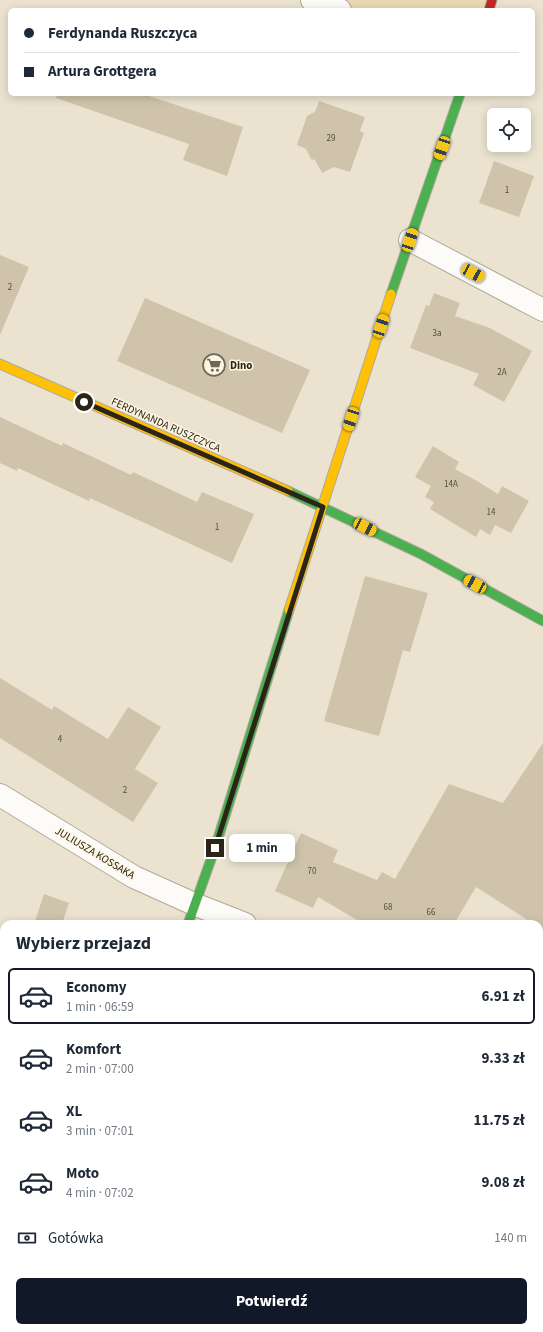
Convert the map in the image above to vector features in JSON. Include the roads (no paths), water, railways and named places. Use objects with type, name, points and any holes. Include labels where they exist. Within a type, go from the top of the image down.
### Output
[{"type":"street","points":[[312,0],[334,8]]},
{"type":"street","points":[[191,914],[215,848],[323,507],[410,240],[459,96]]},
{"type":"street","points":[[410,240],[543,310]]},
{"type":"street","name":"FERDYNANDA RUSZCZYCA","points":[[0,364],[323,507],[421,554],[543,621]]},
{"type":"street","name":"JULIUSZA KOSSAKA","points":[[0,794],[191,914],[223,920]]},
{"type":"place","name":"Dino","points":[[214,365]]}]
